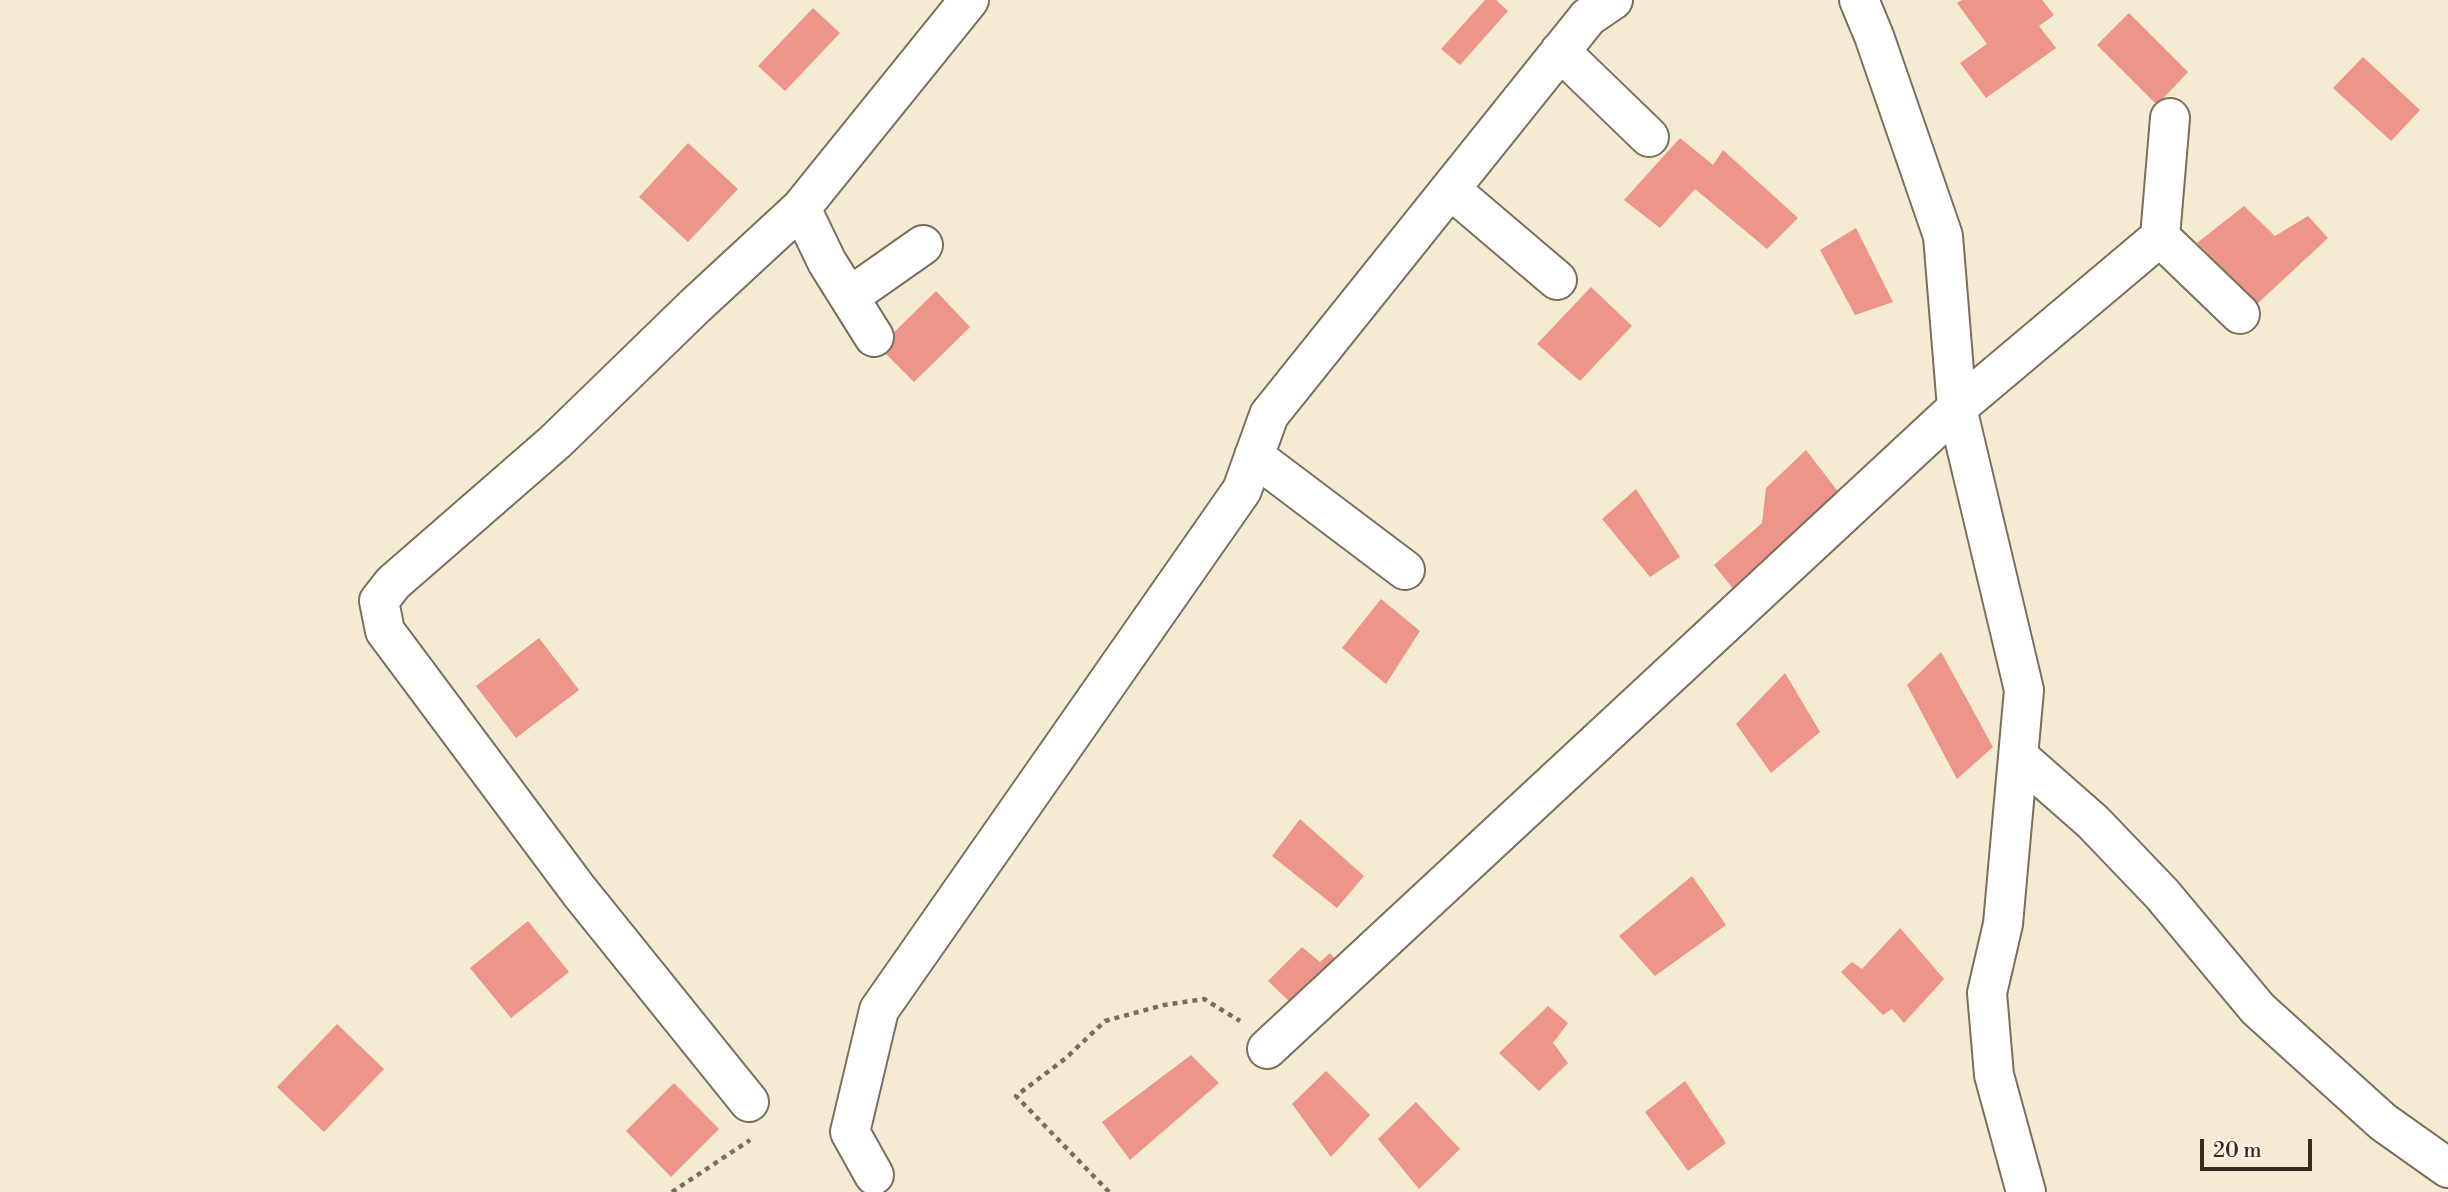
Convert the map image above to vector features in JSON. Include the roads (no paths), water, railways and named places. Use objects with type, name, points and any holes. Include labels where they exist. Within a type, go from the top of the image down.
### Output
[{"type":"street","points":[[753,1118],[385,631],[379,601],[393,583],[555,442],[801,208],[969,0]]},
{"type":"street","points":[[874,1175],[850,1132],[879,1010],[1242,489],[1269,415],[1588,16],[1613,0]]},
{"type":"street","points":[[1859,0],[1943,236],[1957,408],[2024,691],[2003,924],[1987,993],[1994,1075],[2026,1192]]},
{"type":"street","points":[[1560,51],[1649,137]]},
{"type":"street","points":[[1267,1049],[1957,408],[2161,237],[2170,118]]},
{"type":"street","points":[[1450,189],[1557,280]]},
{"type":"street","points":[[801,208],[827,262],[874,337]]},
{"type":"street","points":[[2161,237],[2240,314]]},
{"type":"street","points":[[849,297],[923,245]]},
{"type":"street","points":[[1254,456],[1405,570]]},
{"type":"street","points":[[2018,756],[2093,822],[2162,894],[2258,1009],[2383,1122],[2448,1168]]}]
